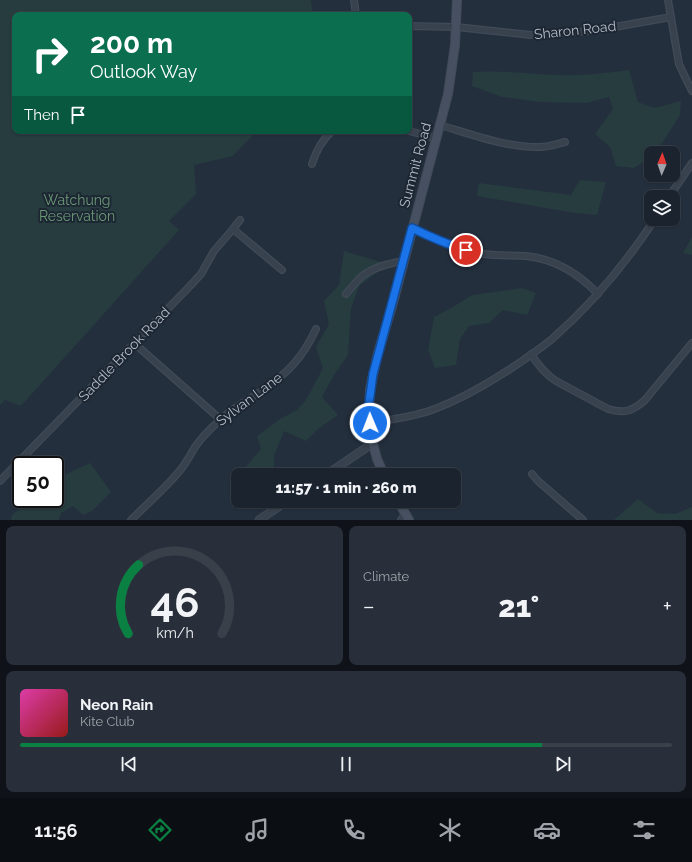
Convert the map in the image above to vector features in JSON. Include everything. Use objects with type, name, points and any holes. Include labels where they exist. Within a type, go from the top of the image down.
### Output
[{"type":"main road","name":"Summit Road","points":[[381,468],[373,443],[370,423],[369,403],[373,374],[450,84],[458,0]]},
{"type":"main road","points":[[401,508],[405,518]]},
{"type":"street","points":[[354,0],[356,12]]},
{"type":"street","points":[[668,0],[680,64],[692,91]]},
{"type":"street","name":"Sharon Road","points":[[412,26],[456,27],[532,35],[592,31],[671,17]]},
{"type":"street","points":[[440,125],[499,142],[518,145],[541,147],[565,142]]},
{"type":"street","points":[[412,132],[435,138]]},
{"type":"street","points":[[312,164],[315,154],[322,142],[329,134]]},
{"type":"street","points":[[674,190],[692,164]]},
{"type":"street","name":"Saddle Brook Road","points":[[0,481],[198,278],[214,251],[240,220]]},
{"type":"street","points":[[370,423],[419,414],[450,403],[486,385],[507,372],[551,340],[598,294],[626,261],[650,226]]},
{"type":"street","points":[[412,228],[447,244],[466,250],[485,254],[528,256],[551,262],[571,272],[590,285],[598,294]]},
{"type":"street","points":[[233,229],[282,270]]},
{"type":"street","points":[[346,294],[362,276],[384,265],[404,261]]},
{"type":"street","name":"Sylvan Lane","points":[[131,520],[170,483],[207,432],[220,419],[234,408],[279,379],[299,359],[316,329]]},
{"type":"street","points":[[134,343],[220,419]]},
{"type":"street","points":[[530,354],[548,376],[608,409],[622,412],[633,409],[645,400],[692,343]]},
{"type":"street","points":[[336,468],[373,443]]},
{"type":"street","points":[[532,474],[583,520]]},
{"type":"street","points":[[259,520],[277,508]]},
{"type":"green space","name":"Watchung Reservation","points":[[0,0],[311,0],[313,12],[12,12],[12,134],[254,134],[233,156],[194,165],[196,194],[169,221],[179,230],[21,406],[5,400],[0,405]]},
{"type":"green space","points":[[629,70],[638,102],[654,108],[681,101],[680,115],[660,146],[644,146],[644,162],[634,168],[616,166],[610,147],[595,134],[613,109],[609,97],[586,103],[540,102],[502,97],[472,86],[473,72],[506,72],[548,75],[594,74]]},
{"type":"green space","points":[[580,180],[606,182],[597,215],[575,213],[477,196],[479,183],[571,195]]},
{"type":"green space","points":[[692,237],[692,255],[683,253]]},
{"type":"green space","points":[[344,251],[388,264],[359,286],[351,309],[348,355],[334,375],[322,397],[338,415],[318,429],[306,441],[284,431],[274,456],[274,468],[245,468],[261,449],[257,436],[280,419],[297,410],[306,400],[323,368],[316,347],[329,324],[324,301],[339,285]]},
{"type":"green space","points":[[522,288],[536,293],[527,315],[503,310],[489,323],[469,326],[460,339],[456,365],[435,368],[428,350],[434,317],[472,295]]},
{"type":"green space","points":[[90,463],[111,492],[93,510],[83,515],[73,506],[61,513],[59,520],[11,520],[12,515],[21,508],[64,508],[64,475]]},
{"type":"green space","points":[[638,499],[657,513],[675,514],[692,507],[692,520],[614,520]]},
{"type":"route","points":[[370,423],[369,403],[373,374],[412,228],[447,244],[466,250]]}]
